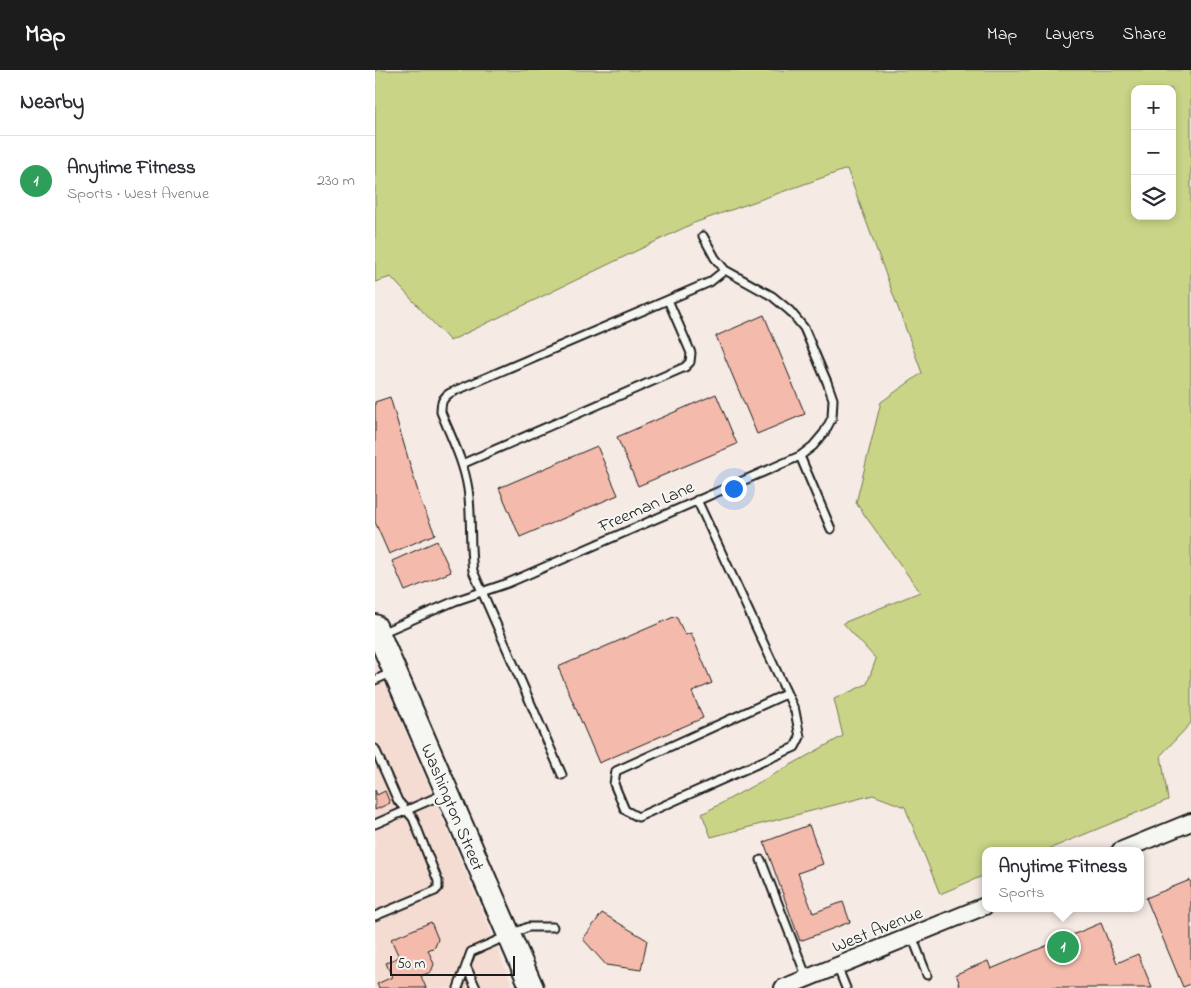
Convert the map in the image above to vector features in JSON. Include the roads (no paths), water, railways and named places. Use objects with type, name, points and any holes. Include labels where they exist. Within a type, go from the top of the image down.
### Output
[{"type":"highway","name":"Washington Street","points":[[377,630],[385,675],[447,792],[532,988]]},
{"type":"street","points":[[1130,847],[1191,822]]},
{"type":"street","name":"West Avenue","points":[[783,988],[982,907]]},
{"type":"lane","name":"Freeman Lane","points":[[377,630],[508,583],[800,456],[813,446],[824,433],[832,418],[833,400],[803,328],[790,311],[772,296],[725,270],[715,258],[703,236]]},
{"type":"lane","points":[[562,775],[473,571],[468,489],[462,464],[441,412],[441,403],[445,396],[710,282],[725,270]]},
{"type":"lane","points":[[462,464],[685,367],[690,362],[691,353],[667,300]]},
{"type":"lane","points":[[800,456],[831,529]]},
{"type":"lane","points":[[697,500],[795,711],[800,737],[795,747],[638,817],[625,810],[614,784],[616,771],[787,694]]},
{"type":"lane","points":[[375,749],[398,801],[413,818],[439,885],[435,891],[375,916]]},
{"type":"lane","points":[[375,824],[447,792]]},
{"type":"lane","points":[[761,860],[807,978]]},
{"type":"lane","points":[[459,988],[471,952],[528,928],[553,928]]},
{"type":"lane","points":[[911,936],[927,975]]},
{"type":"lane","points":[[466,966],[476,988]]},
{"type":"lane","points":[[837,966],[846,988]]},
{"type":"place","name":"Anytime Fitness","points":[[1063,947]]}]
